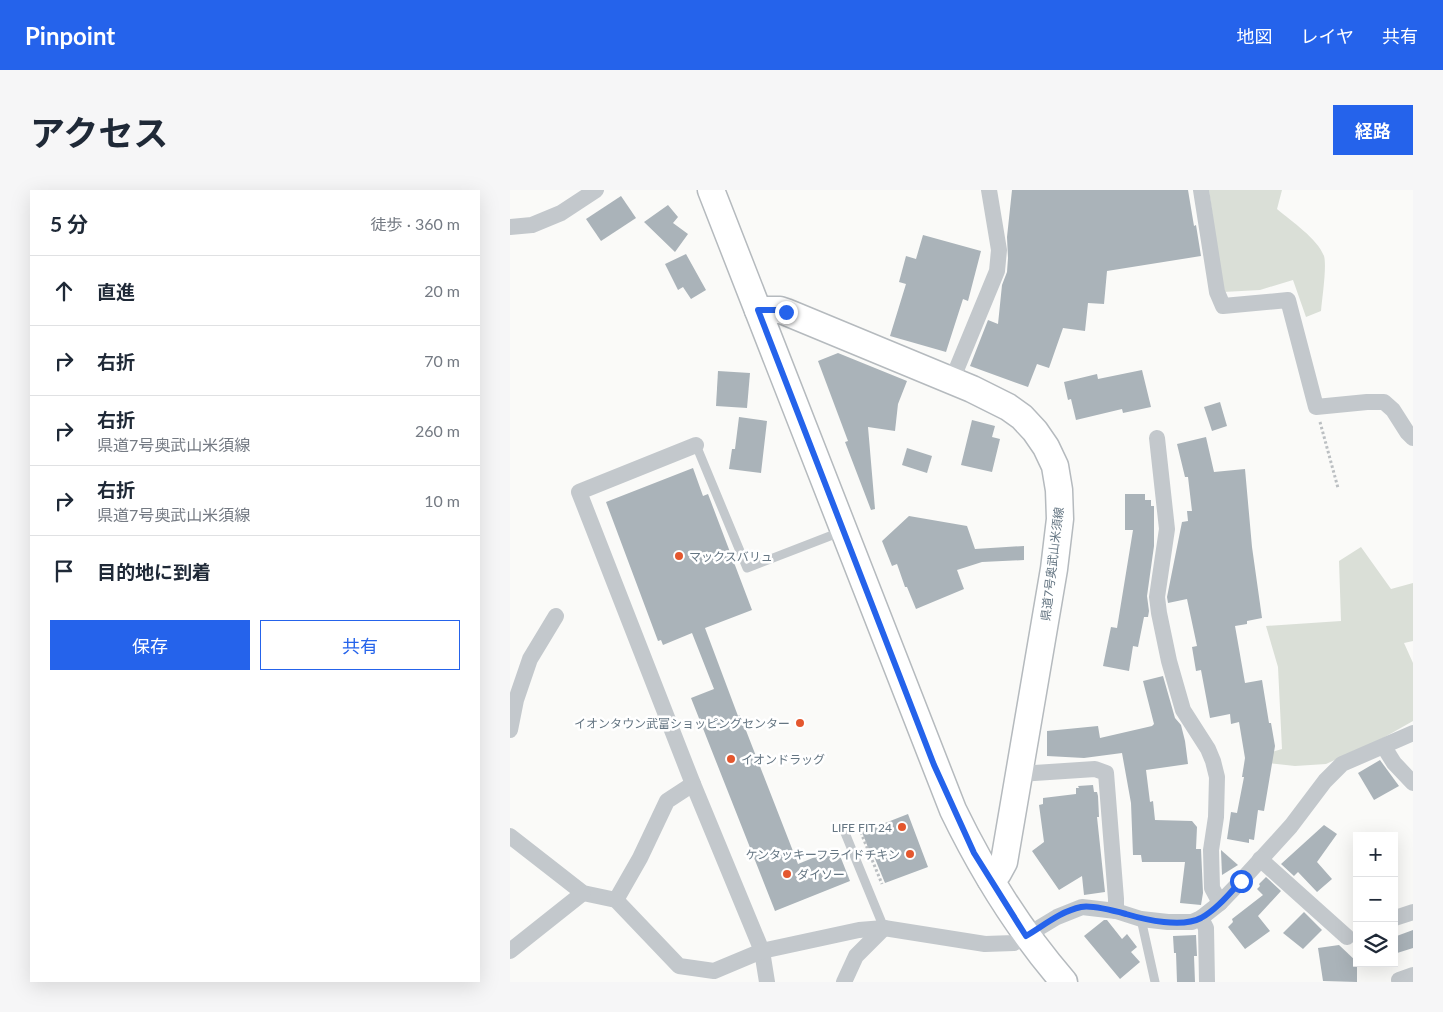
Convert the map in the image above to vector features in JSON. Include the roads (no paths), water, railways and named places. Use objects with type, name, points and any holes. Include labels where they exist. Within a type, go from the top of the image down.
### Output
[{"type":"main road","points":[[711,190],[949,801],[974,853],[1026,936],[1064,982]]},
{"type":"main road","name":"県道7号奥武山米須線","points":[[758,310],[780,310],[786,312],[952,380],[1008,407],[1022,416],[1035,430],[1055,466],[1059,490],[1060,519],[1054,569],[1004,862],[998,873],[991,880]]},
{"type":"street","points":[[510,226],[532,225],[561,213],[596,190]]},
{"type":"street","points":[[952,380],[997,271],[998,250],[989,190]]},
{"type":"street","points":[[1201,190],[1217,292],[1223,306],[1288,300],[1316,407],[1384,402],[1393,410],[1413,438]]},
{"type":"street","points":[[1157,438],[1167,529],[1157,597],[1159,613],[1169,661],[1183,710],[1208,749],[1217,777],[1218,793],[1211,850],[1212,888],[1220,903]]},
{"type":"street","points":[[696,445],[579,492],[693,784],[762,951],[767,982]]},
{"type":"street","points":[[510,730],[516,700],[530,659],[556,616]]},
{"type":"street","points":[[510,836],[584,893],[616,900],[679,966],[714,971],[762,951],[859,930],[884,928],[985,944],[1014,943],[1057,917],[1082,907],[1116,911],[1141,919],[1168,922],[1192,922],[1201,918],[1220,903],[1291,826],[1325,781],[1342,764],[1413,733]]},
{"type":"street","points":[[1384,747],[1394,763],[1413,783]]},
{"type":"street","points":[[1018,774],[1095,768],[1106,773],[1116,911]]},
{"type":"street","points":[[616,900],[640,858],[667,801],[693,784]]},
{"type":"street","points":[[1260,859],[1347,937]]},
{"type":"street","points":[[510,951],[584,893]]},
{"type":"street","points":[[1398,917],[1413,912]]},
{"type":"street","points":[[1201,918],[1206,928],[1207,982]]},
{"type":"street","points":[[844,982],[856,956],[884,928]]},
{"type":"lane","points":[[696,445],[747,568],[843,531]]},
{"type":"lane","points":[[843,828],[884,928]]},
{"type":"lane","points":[[1141,919],[1155,982]]},
{"type":"place","name":"マックスバリュ","points":[[679,556]]},
{"type":"place","name":"イオンタウン武富ショッピングセンター","points":[[800,723]]},
{"type":"place","name":"イオンドラッグ","points":[[731,759]]},
{"type":"place","name":"LIFE FIT 24","points":[[902,827]]},
{"type":"place","name":"ケンタッキーフライドチキン","points":[[910,854]]},
{"type":"place","name":"ダイソー","points":[[787,874]]}]
